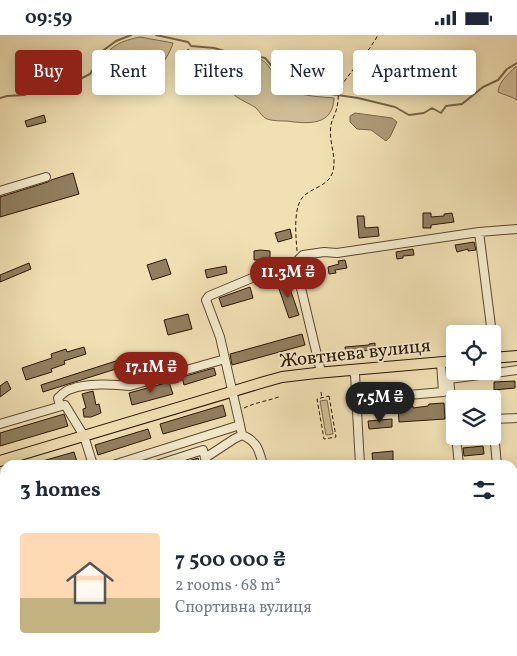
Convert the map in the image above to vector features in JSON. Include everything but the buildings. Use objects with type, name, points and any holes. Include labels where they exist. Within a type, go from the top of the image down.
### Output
[{"type":"main road","points":[[501,357],[517,355]]},
{"type":"main road","name":"Жовтнева вулиця","points":[[10,460],[282,377],[320,372],[446,362]]},
{"type":"street","points":[[0,191],[46,177]]},
{"type":"street","points":[[242,435],[220,337],[206,300],[208,297],[296,262],[303,255],[324,252],[337,253],[517,229]]},
{"type":"street","points":[[479,233],[491,325]]},
{"type":"street","points":[[296,262],[320,372]]},
{"type":"street","points":[[60,406],[58,398],[70,389],[93,385],[130,386],[225,359]]},
{"type":"street","points":[[396,396],[443,392],[441,363]]},
{"type":"street","points":[[350,370],[355,374],[360,460]]},
{"type":"street","points":[[501,371],[517,370]]},
{"type":"street","points":[[0,424],[65,405],[84,436],[91,460]]},
{"type":"street","points":[[497,460],[493,422],[495,419],[517,418]]},
{"type":"street","points":[[129,460],[240,425]]},
{"type":"street","points":[[207,460],[242,435],[255,442],[262,460]]},
{"type":"street","points":[[457,445],[458,460]]},
{"type":"street","points":[[171,460],[203,449],[206,460]]},
{"type":"path","points":[[296,262],[297,209],[300,200],[312,189],[322,186],[333,173],[331,125],[338,105],[341,86],[378,35]]},
{"type":"path","points":[[321,392],[322,398]]},
{"type":"path","points":[[237,413],[249,406],[281,396]]},
{"type":"path","points":[[329,396],[336,437],[324,439],[317,399],[322,398],[329,396]]},
{"type":"shaded area","points":[[140,37],[173,43],[165,60],[165,50],[110,50],[127,40]]},
{"type":"shaded area","points":[[261,60],[271,70],[271,95],[306,95],[334,98],[333,107],[329,114],[318,121],[303,123],[267,119],[256,108],[235,95],[261,95]]},
{"type":"shaded area","points":[[517,67],[517,100],[498,92],[502,81]]},
{"type":"shaded area","points":[[355,113],[392,118],[397,122],[386,141],[371,130],[357,129],[350,122],[350,116]]},
{"type":"shaded area","points":[[327,400],[333,434],[326,435],[320,401]]},
{"type":"waterway","points":[[0,98],[24,95],[51,85],[66,84],[78,80],[90,74],[101,52],[116,41],[131,35]]},
{"type":"waterway","points":[[156,35],[188,42],[191,46],[214,48],[238,55],[265,58],[294,88],[358,98],[395,107],[409,115],[424,113],[432,108],[441,113],[446,106],[462,104],[483,87],[498,80],[507,69],[517,63]]}]
